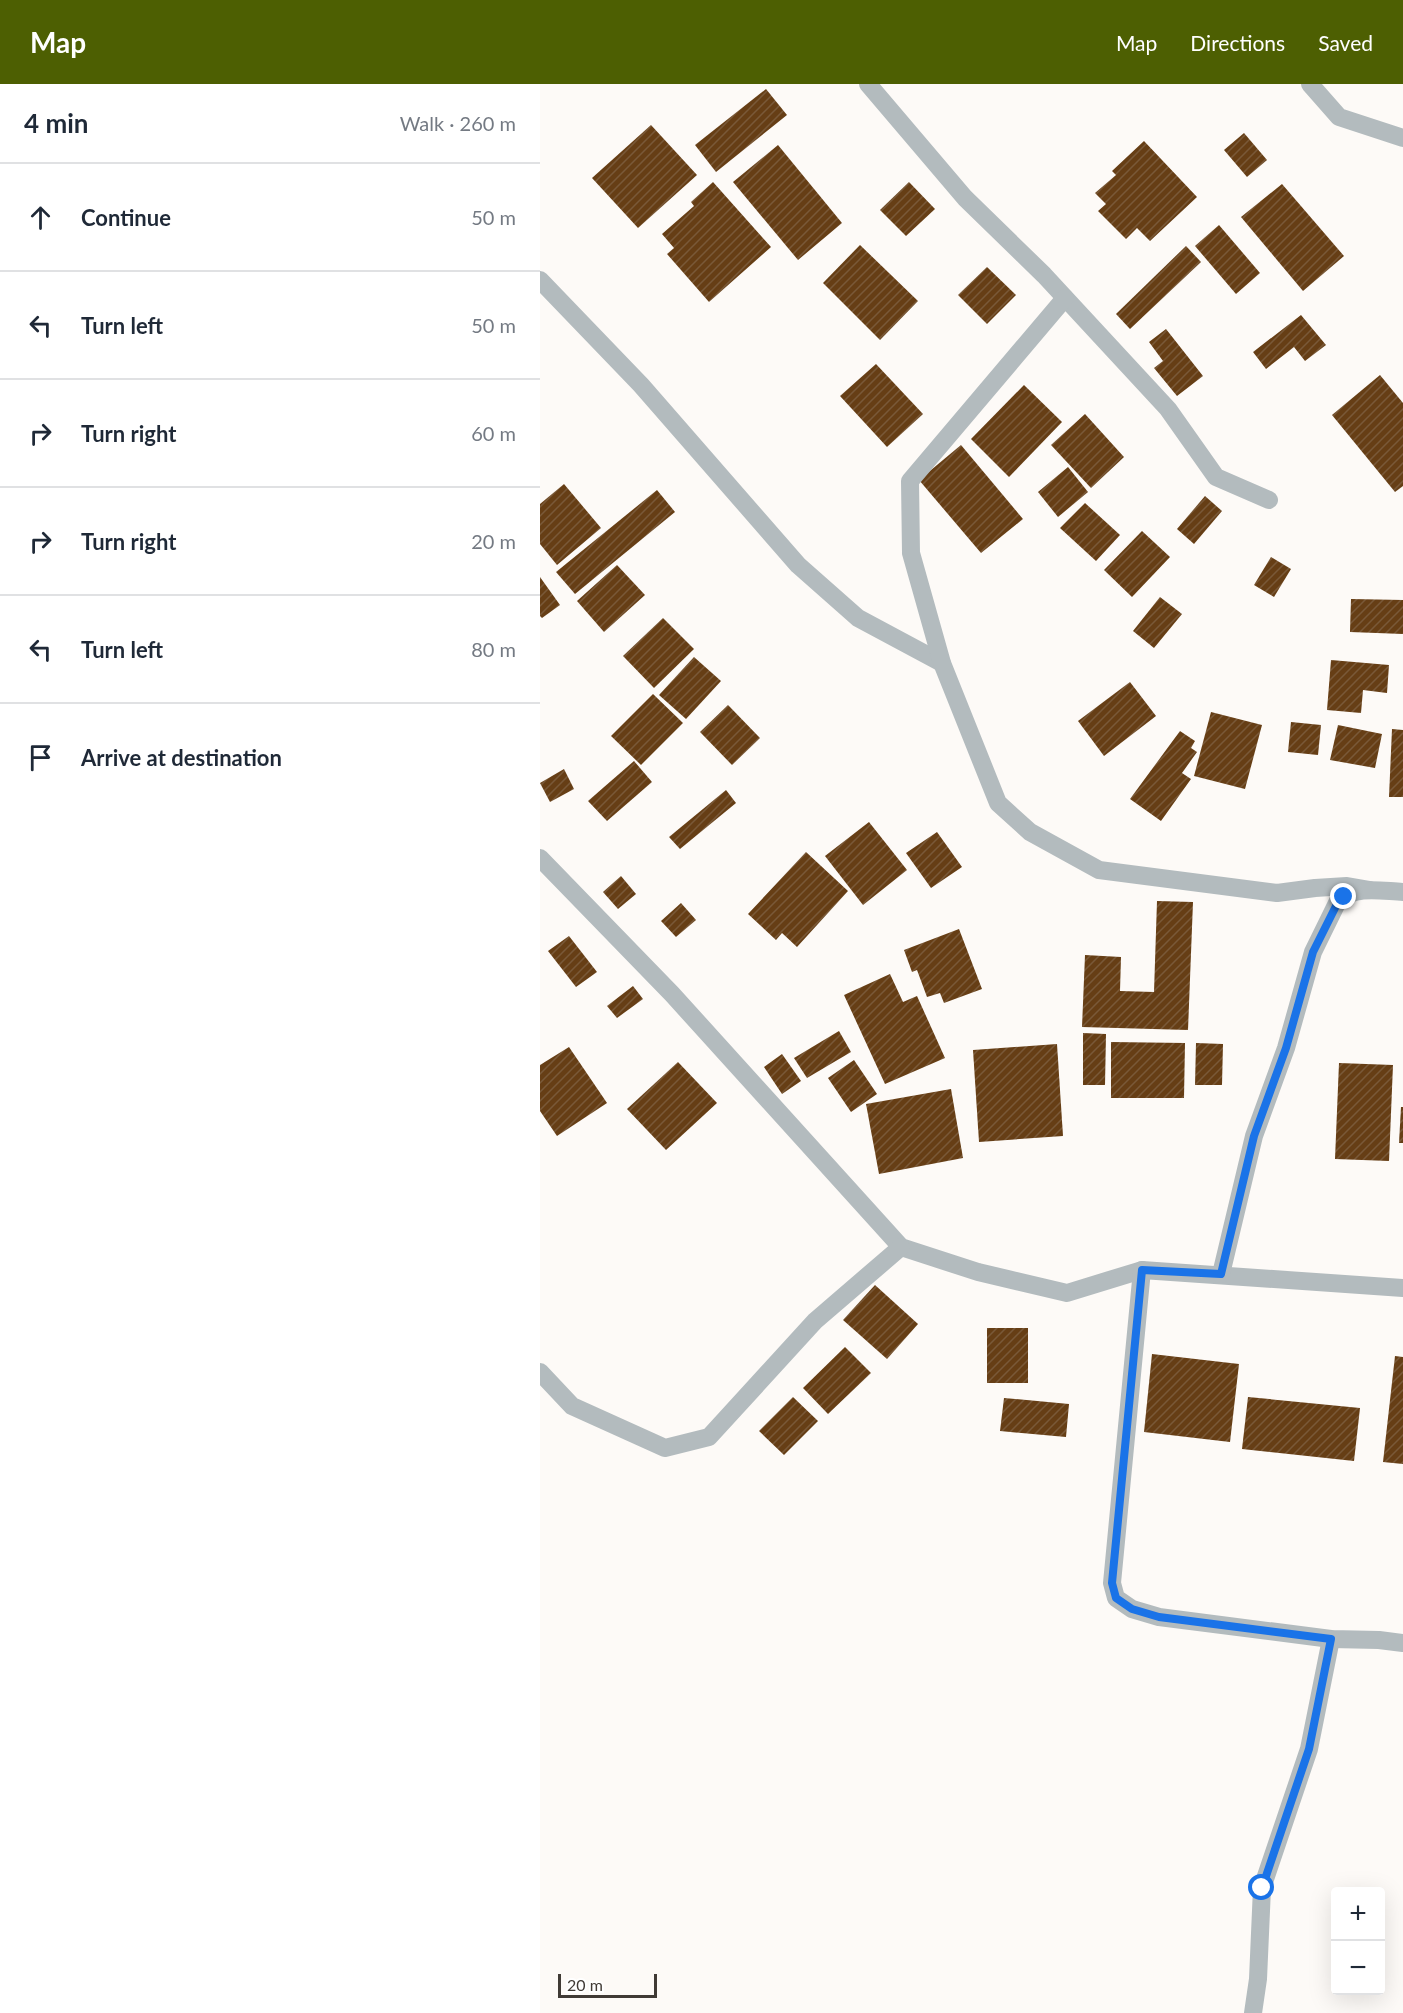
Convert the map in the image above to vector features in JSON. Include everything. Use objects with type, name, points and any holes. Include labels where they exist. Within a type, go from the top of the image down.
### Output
[{"type":"street","points":[[868,84],[965,198],[1065,298],[1168,410],[1216,477],[1269,500]]},
{"type":"street","points":[[1310,84],[1339,117],[1403,138]]},
{"type":"street","points":[[540,280],[641,385],[798,566],[858,618],[942,663]]},
{"type":"street","points":[[1065,298],[910,481],[911,554],[942,663],[998,803],[1030,832],[1099,870],[1277,893],[1347,886],[1403,892]]},
{"type":"street","points":[[540,858],[672,994],[901,1247],[978,1272],[1067,1293],[1142,1270],[1403,1288]]},
{"type":"street","points":[[1221,1274],[1254,1136],[1286,1048],[1313,952],[1338,902],[1350,892],[1370,890]]},
{"type":"street","points":[[540,1372],[573,1406],[665,1448],[709,1437],[814,1321],[901,1247]]},
{"type":"street","points":[[1142,1270],[1112,1583],[1116,1598],[1132,1609],[1159,1617],[1331,1639],[1403,1643]]},
{"type":"street","points":[[1253,2013],[1258,1979],[1262,1888],[1309,1749],[1331,1639]]},
{"type":"building","points":[[766,89],[787,115],[716,172],[695,145]]},
{"type":"building","points":[[651,125],[697,175],[638,228],[592,178]]},
{"type":"building","points":[[1244,133],[1267,160],[1247,177],[1224,150]]},
{"type":"building","points":[[1144,141],[1197,197],[1150,241],[1137,228],[1126,239],[1098,211],[1106,204],[1095,193],[1116,175],[1112,171]]},
{"type":"building","points":[[778,145],[842,223],[798,260],[733,182]]},
{"type":"building","points":[[713,182],[771,247],[709,302],[667,254],[674,248],[662,234],[694,206],[691,202]]},
{"type":"building","points":[[909,182],[935,209],[906,236],[880,210]]},
{"type":"building","points":[[1282,184],[1344,256],[1303,291],[1241,217]]},
{"type":"building","points":[[1219,225],[1260,273],[1236,294],[1195,246]]},
{"type":"building","points":[[860,245],[918,301],[880,340],[823,283]]},
{"type":"building","points":[[1186,246],[1201,262],[1130,329],[1116,314]]},
{"type":"building","points":[[987,267],[1016,295],[987,324],[958,295]]},
{"type":"building","points":[[1301,315],[1326,345],[1305,361],[1294,347],[1266,369],[1253,352]]},
{"type":"building","points":[[1166,329],[1203,376],[1177,396],[1154,368],[1163,361],[1149,342]]},
{"type":"building","points":[[876,364],[923,414],[887,447],[840,396]]},
{"type":"building","points":[[1380,375],[1403,403],[1403,486],[1395,492],[1332,415]]},
{"type":"building","points":[[1024,385],[1062,422],[1009,477],[971,439]]},
{"type":"building","points":[[1085,414],[1124,457],[1091,488],[1051,445]]},
{"type":"building","points":[[961,445],[1023,519],[981,553],[919,480]]},
{"type":"building","points":[[1068,467],[1088,492],[1058,517],[1038,492]]},
{"type":"building","points":[[564,484],[601,528],[557,565],[540,544],[540,504]]},
{"type":"building","points":[[657,490],[675,512],[575,594],[556,572]]},
{"type":"building","points":[[1205,496],[1222,511],[1194,544],[1177,529]]},
{"type":"building","points":[[1085,503],[1120,535],[1096,561],[1060,528]]},
{"type":"building","points":[[1142,531],[1170,557],[1132,597],[1104,570]]},
{"type":"building","points":[[1271,557],[1291,569],[1274,597],[1254,585]]},
{"type":"building","points":[[617,565],[645,595],[604,632],[577,601]]},
{"type":"building","points":[[540,577],[560,605],[542,618],[540,616]]},
{"type":"building","points":[[1160,597],[1182,614],[1154,648],[1133,631]]},
{"type":"building","points":[[1351,599],[1403,600],[1403,634],[1350,632]]},
{"type":"building","points":[[663,618],[694,649],[654,688],[623,656]]},
{"type":"building","points":[[694,657],[721,681],[686,719],[659,695]]},
{"type":"building","points":[[1331,660],[1389,665],[1387,693],[1363,690],[1361,713],[1327,710]]},
{"type":"building","points":[[1130,682],[1156,716],[1104,756],[1078,721]]},
{"type":"building","points":[[653,694],[683,723],[641,765],[611,736]]},
{"type":"building","points":[[728,705],[760,738],[732,765],[700,732]]},
{"type":"building","points":[[1211,712],[1262,725],[1245,789],[1194,776]]},
{"type":"building","points":[[1291,722],[1321,725],[1318,755],[1288,752]]},
{"type":"building","points":[[1338,725],[1382,734],[1375,768],[1330,760]]},
{"type":"building","points":[[1392,729],[1403,730],[1403,797],[1389,797]]},
{"type":"building","points":[[1180,731],[1195,741],[1191,748],[1197,752],[1182,773],[1191,779],[1161,821],[1130,799]]},
{"type":"building","points":[[634,761],[652,782],[607,821],[588,801]]},
{"type":"building","points":[[564,769],[574,789],[550,802],[540,783]]},
{"type":"building","points":[[726,790],[736,803],[680,849],[669,837]]},
{"type":"building","points":[[869,822],[907,870],[863,905],[825,856]]},
{"type":"building","points":[[937,832],[962,867],[931,888],[906,853]]},
{"type":"building","points":[[806,852],[848,891],[797,947],[782,933],[776,940],[748,914]]},
{"type":"building","points":[[621,876],[636,894],[618,909],[603,892]]},
{"type":"building","points":[[1157,901],[1193,902],[1188,1030],[1082,1027],[1085,955],[1121,957],[1120,991],[1154,992]]},
{"type":"building","points":[[681,903],[696,920],[676,937],[661,921]]},
{"type":"building","points":[[959,929],[982,989],[944,1003],[940,993],[927,997],[917,970],[912,972],[904,950]]},
{"type":"building","points":[[569,936],[597,972],[576,987],[548,951]]},
{"type":"building","points":[[890,974],[903,1002],[917,996],[945,1058],[885,1084],[844,995]]},
{"type":"building","points":[[633,986],[643,999],[617,1018],[607,1006]]},
{"type":"building","points":[[839,1031],[851,1052],[807,1078],[794,1058]]},
{"type":"building","points":[[1083,1033],[1106,1034],[1105,1085],[1083,1085]]},
{"type":"building","points":[[1111,1042],[1185,1043],[1184,1098],[1111,1098]]},
{"type":"building","points":[[1196,1043],[1223,1044],[1222,1085],[1195,1085]]},
{"type":"building","points":[[1057,1044],[1063,1136],[979,1142],[973,1050]]},
{"type":"building","points":[[569,1047],[607,1103],[557,1136],[540,1111],[540,1065]]},
{"type":"building","points":[[782,1054],[801,1081],[782,1094],[764,1067]]},
{"type":"building","points":[[854,1060],[877,1094],[851,1112],[828,1078]]},
{"type":"building","points":[[678,1062],[717,1103],[666,1150],[627,1109]]},
{"type":"building","points":[[1339,1063],[1393,1065],[1389,1161],[1335,1159]]},
{"type":"building","points":[[951,1089],[963,1158],[879,1174],[866,1104]]},
{"type":"building","points":[[1401,1107],[1403,1107],[1403,1143],[1399,1143]]},
{"type":"building","points":[[875,1285],[918,1324],[887,1359],[843,1320]]},
{"type":"building","points":[[987,1328],[1028,1328],[1028,1383],[987,1383]]},
{"type":"building","points":[[845,1347],[871,1373],[828,1414],[803,1388]]},
{"type":"building","points":[[1152,1354],[1239,1364],[1230,1442],[1144,1432]]},
{"type":"building","points":[[1395,1356],[1403,1357],[1403,1464],[1383,1462]]},
{"type":"building","points":[[793,1397],[818,1421],[784,1455],[759,1431]]},
{"type":"building","points":[[1248,1397],[1360,1408],[1354,1461],[1242,1449]]},
{"type":"building","points":[[1004,1398],[1069,1404],[1066,1437],[1000,1431]]},
{"type":"route","points":[[1262,1888],[1309,1749],[1331,1639],[1159,1617],[1132,1609],[1116,1598],[1112,1583],[1142,1270],[1221,1274],[1254,1136],[1286,1048],[1313,952],[1338,902],[1344,897]]}]
